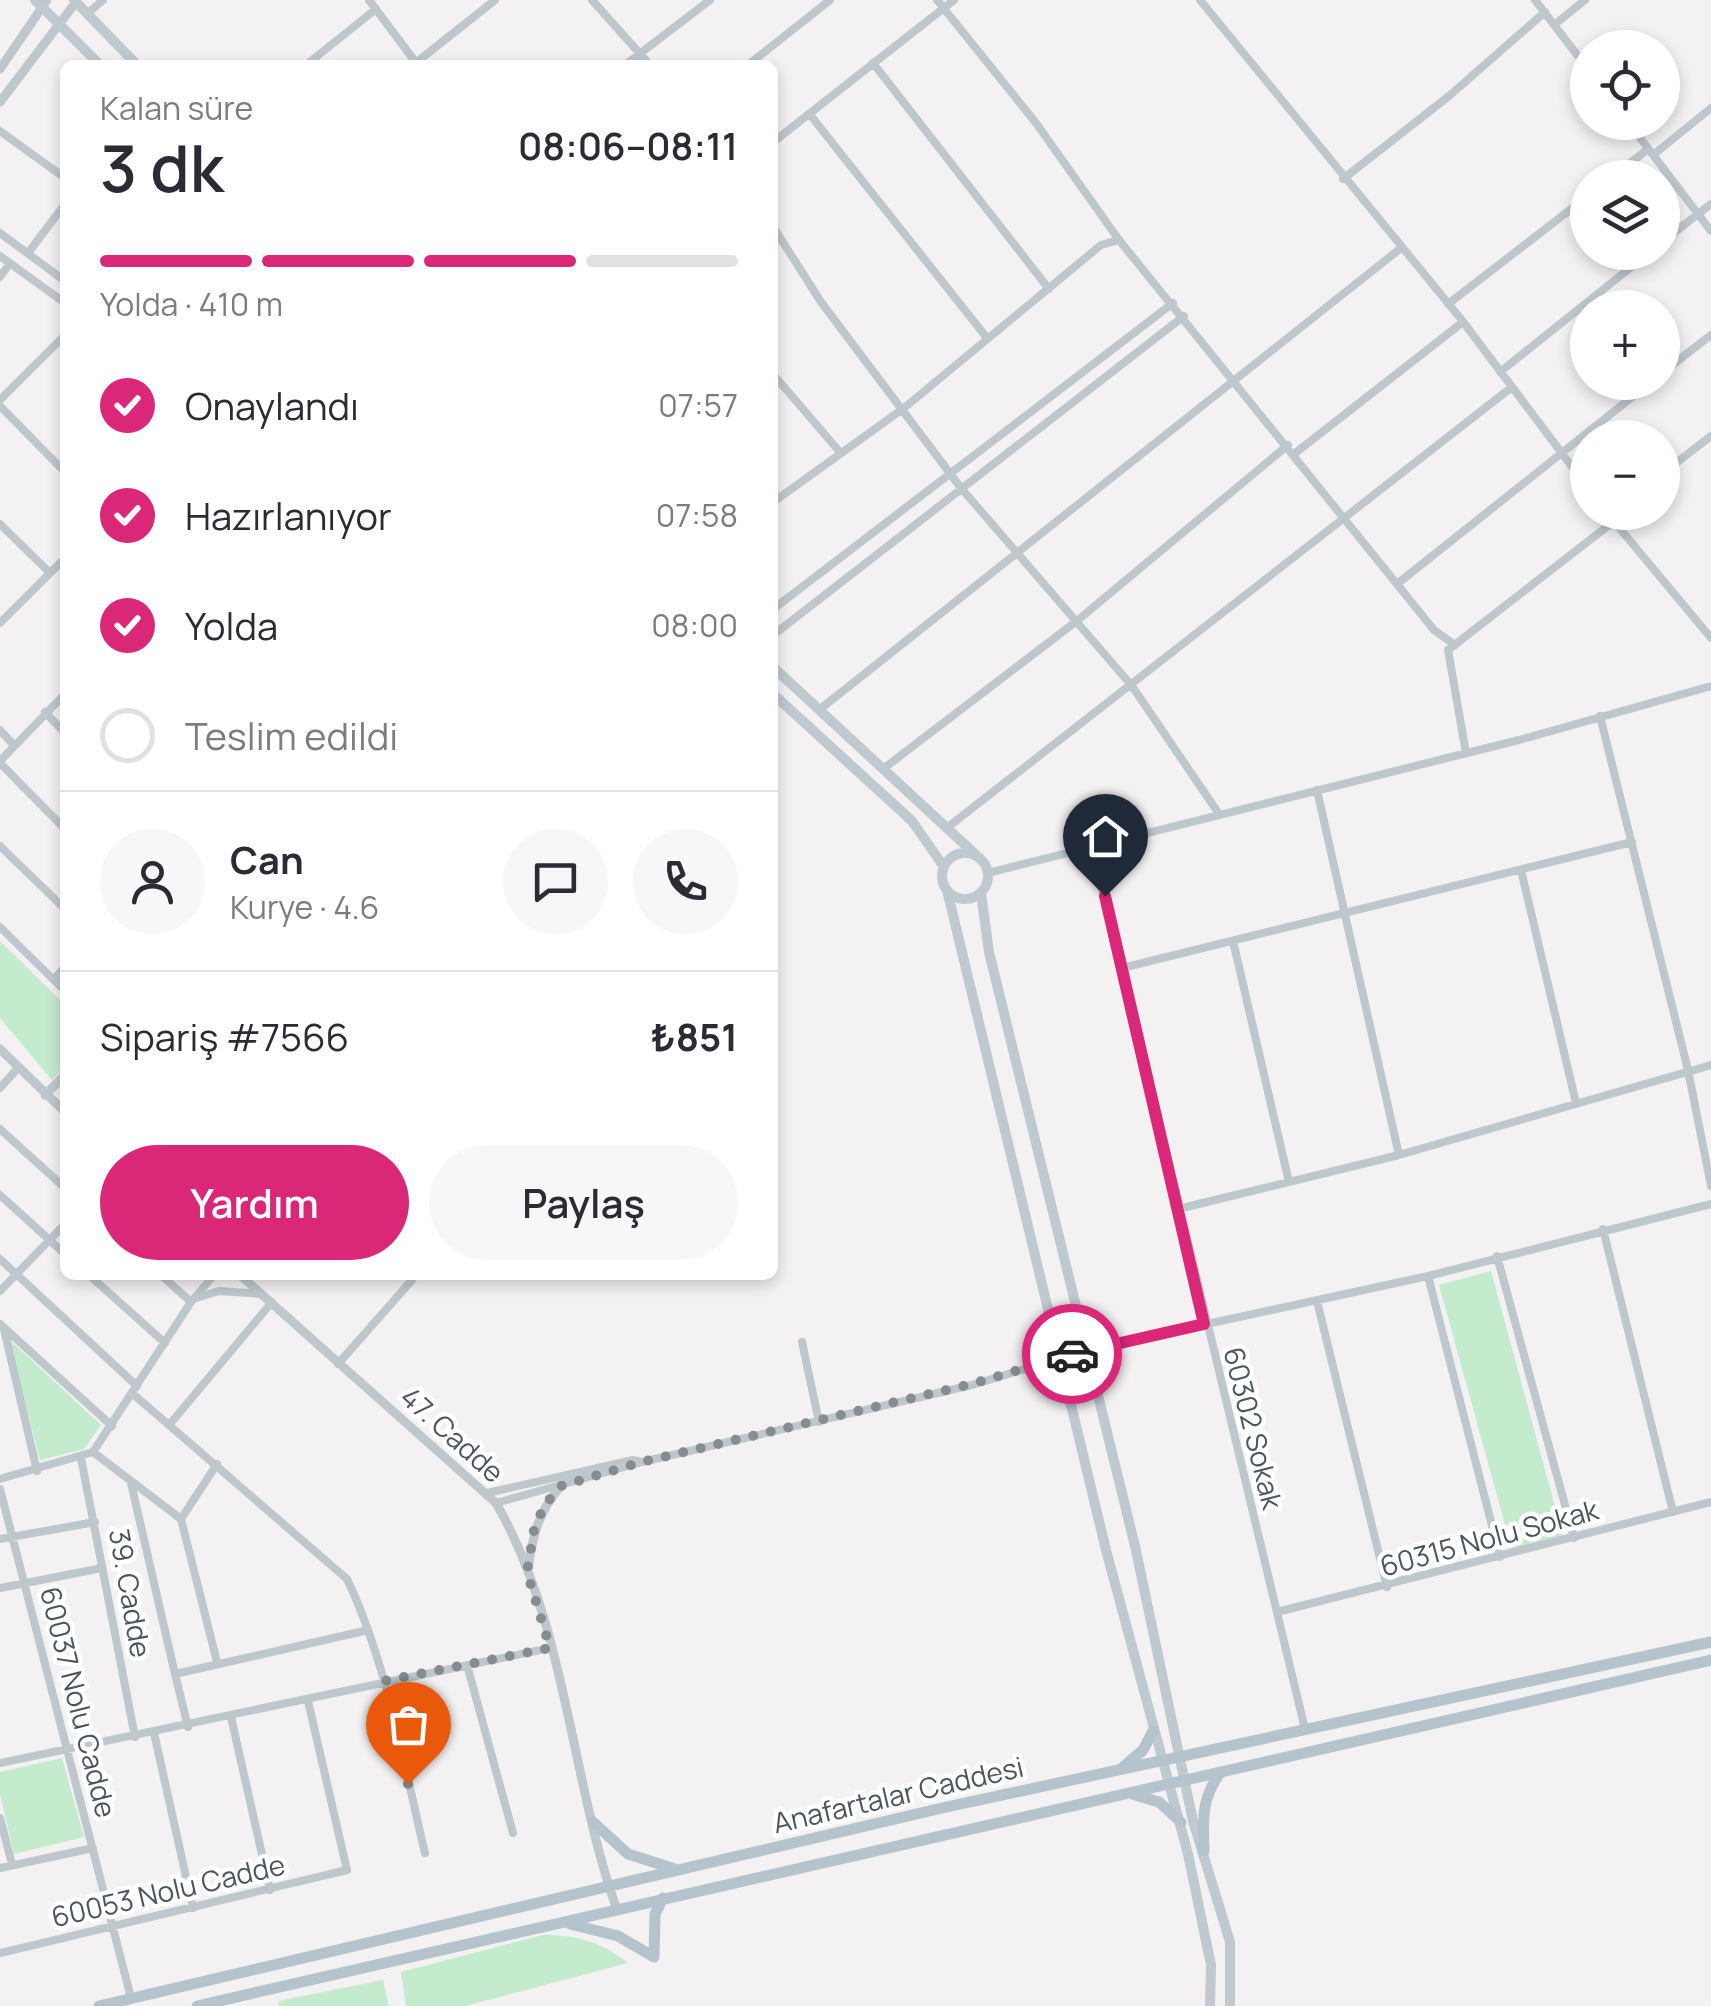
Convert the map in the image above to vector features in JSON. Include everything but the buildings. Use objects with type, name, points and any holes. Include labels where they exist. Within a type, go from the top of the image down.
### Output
[{"type":"main road","points":[[75,1],[132,60]]},
{"type":"main road","points":[[42,3],[95,60]]},
{"type":"main road","points":[[778,672],[948,827],[988,873],[981,893],[989,952],[1135,1546],[1178,1758],[1181,1822],[1210,1965],[1210,2006]]},
{"type":"main road","points":[[778,698],[912,821],[944,868],[1153,1731],[1204,1851],[1230,1942],[1230,2006]]},
{"type":"main road","points":[[944,868],[954,856],[976,855]]},
{"type":"main road","points":[[947,890],[960,899],[981,893]]},
{"type":"main road","name":"Anafartalar Caddesi","points":[[99,2006],[1120,1770],[1711,1642]]},
{"type":"main road","name":"Anafartalar Caddesi","points":[[197,2006],[1711,1660]]},
{"type":"main road","points":[[1120,1770],[1143,1750],[1153,1731]]},
{"type":"main road","points":[[1204,1851],[1202,1809],[1206,1792],[1220,1772]]},
{"type":"main road","points":[[1121,1794],[1159,1802],[1181,1822]]},
{"type":"main road","points":[[593,1822],[628,1854],[679,1870]]},
{"type":"main road","points":[[565,1923],[618,1936],[654,1957],[656,1914],[664,1898]]},
{"type":"street","points":[[87,14],[103,0]]},
{"type":"street","points":[[368,0],[413,60]]},
{"type":"street","points":[[421,60],[495,0]]},
{"type":"street","points":[[592,0],[646,60]]},
{"type":"street","points":[[631,60],[710,0]]},
{"type":"street","points":[[754,60],[830,0]]},
{"type":"street","points":[[778,139],[811,116],[941,4],[954,0]]},
{"type":"street","points":[[1200,0],[1463,322],[1570,465]]},
{"type":"street","points":[[1534,0],[1570,46]]},
{"type":"street","points":[[1554,25],[1586,0]]},
{"type":"street","points":[[0,102],[75,1]]},
{"type":"street","points":[[0,69],[42,3]]},
{"type":"street","points":[[941,4],[1036,123],[1118,240],[1184,316],[1434,630],[1454,645]]},
{"type":"street","points":[[312,60],[376,9]]},
{"type":"street","points":[[1343,179],[1449,96],[1544,12]]},
{"type":"street","points":[[873,63],[1049,289]]},
{"type":"street","points":[[1639,160],[1711,108]]},
{"type":"street","points":[[811,116],[987,338]]},
{"type":"street","points":[[0,131],[60,174]]},
{"type":"street","points":[[1642,140],[1711,231]]},
{"type":"street","points":[[1680,228],[1711,204]]},
{"type":"street","points":[[1448,304],[1570,210]]},
{"type":"street","points":[[28,253],[60,211]]},
{"type":"street","points":[[0,232],[60,277]]},
{"type":"street","points":[[778,234],[821,302],[961,488],[1021,552],[1132,686],[1219,814]]},
{"type":"street","points":[[778,498],[904,408],[1102,244],[1118,240]]},
{"type":"street","points":[[819,710],[1400,248]]},
{"type":"street","points":[[0,256],[60,299]]},
{"type":"street","points":[[0,277],[10,263]]},
{"type":"street","points":[[1500,372],[1628,270]]},
{"type":"street","points":[[778,605],[1172,304]]},
{"type":"street","points":[[778,631],[1184,316]]},
{"type":"street","points":[[1294,454],[1463,322]]},
{"type":"street","points":[[1680,359],[1711,335]]},
{"type":"street","points":[[60,340],[0,403],[60,467]]},
{"type":"street","points":[[778,380],[839,451]]},
{"type":"street","points":[[948,827],[1512,387]]},
{"type":"street","points":[[1398,584],[1628,400]]},
{"type":"street","points":[[1680,460],[1711,436]]},
{"type":"street","points":[[883,770],[1078,620],[1213,503],[1288,445]]},
{"type":"street","points":[[0,524],[50,573]]},
{"type":"street","points":[[1466,753],[1448,650],[1593,530]]},
{"type":"street","points":[[1622,530],[1711,638]]},
{"type":"street","points":[[0,623],[60,563]]},
{"type":"street","points":[[988,873],[1466,753],[1711,686]]},
{"type":"street","points":[[60,698],[0,762],[60,823]]},
{"type":"street","points":[[45,712],[60,728]]},
{"type":"street","points":[[1600,716],[1688,1070],[1711,1186]]},
{"type":"street","points":[[0,730],[13,744]]},
{"type":"street","points":[[1317,790],[1399,1156]]},
{"type":"street","points":[[1122,968],[1632,842]]},
{"type":"street","points":[[0,846],[60,904]]},
{"type":"street","name":"60302 Sokak","points":[[1084,848],[1105,896],[1204,1324],[1305,1729]]},
{"type":"street","points":[[1521,870],[1576,1104]]},
{"type":"street","points":[[0,927],[60,986]]},
{"type":"street","points":[[1233,941],[1289,1182]]},
{"type":"street","points":[[54,979],[60,972]]},
{"type":"street","points":[[0,1049],[60,1108]]},
{"type":"street","points":[[1178,1209],[1399,1156],[1711,1065]]},
{"type":"street","points":[[0,1088],[17,1069]]},
{"type":"street","points":[[45,1095],[60,1080]]},
{"type":"street","points":[[0,1129],[60,1183]]},
{"type":"street","points":[[0,1194],[60,1250]]},
{"type":"street","points":[[496,1503],[642,1462],[819,1422],[1087,1350],[1428,1276],[1711,1204]]},
{"type":"street","points":[[0,1291],[60,1229]]},
{"type":"street","points":[[1604,1229],[1673,1512]]},
{"type":"street","points":[[1497,1256],[1574,1538]]},
{"type":"street","points":[[0,1259],[170,1424],[346,1579],[362,1612],[364,1631],[384,1681],[425,1853]]},
{"type":"street","points":[[1428,1276],[1500,1556]]},
{"type":"street","points":[[94,1280],[165,1343]]},
{"type":"street","points":[[167,1280],[192,1301]]},
{"type":"street","points":[[0,1480],[93,1452],[210,1280]]},
{"type":"street","name":"47. Cadde","points":[[246,1280],[487,1493],[518,1540],[617,1910]]},
{"type":"street","points":[[338,1364],[412,1280]]},
{"type":"street","points":[[192,1301],[219,1292],[262,1294]]},
{"type":"street","points":[[1317,1301],[1386,1587]]},
{"type":"street","points":[[170,1424],[272,1302]]},
{"type":"street","points":[[2,1326],[112,1426]]},
{"type":"street","points":[[2,1326],[37,1470]]},
{"type":"street","points":[[802,1342],[819,1422]]},
{"type":"street","points":[[93,1452],[181,1519],[217,1662]]},
{"type":"street","name":"39. Cadde","points":[[81,1458],[135,1736]]},
{"type":"street","points":[[487,1493],[633,1460],[642,1462]]},
{"type":"street","points":[[181,1519],[218,1464]]},
{"type":"street","points":[[130,1481],[188,1726]]},
{"type":"street","points":[[527,1572],[534,1530],[544,1506],[561,1486]]},
{"type":"street","name":"60037 Nolu Cadde","points":[[0,1490],[131,1998]]},
{"type":"street","name":"60315 Nolu Sokak","points":[[1277,1612],[1711,1502]]},
{"type":"street","points":[[0,1538],[96,1522]]},
{"type":"street","points":[[0,1588],[102,1568]]},
{"type":"street","points":[[175,1674],[364,1631]]},
{"type":"street","points":[[0,1763],[550,1648]]},
{"type":"street","points":[[466,1666],[513,1833]]},
{"type":"street","name":"60053 Nolu Cadde","points":[[0,1953],[347,1870],[308,1701]]},
{"type":"street","points":[[231,1717],[270,1890]]},
{"type":"street","points":[[154,1733],[193,1908]]},
{"type":"street","points":[[0,1818],[12,1864]]},
{"type":"street","points":[[0,1868],[93,1848]]},
{"type":"green space","points":[[0,941],[60,1000],[60,1071],[52,1080],[0,1018]]},
{"type":"green space","points":[[1491,1271],[1563,1536],[1512,1550],[1439,1285]]},
{"type":"green space","points":[[9,1339],[101,1425],[84,1449],[40,1460]]},
{"type":"green space","points":[[62,1758],[84,1837],[14,1854],[0,1794],[0,1772]]},
{"type":"green space","points":[[542,1935],[588,1941],[628,1963],[465,2006],[406,2006],[401,1972]]},
{"type":"green space","points":[[383,1980],[389,2006],[279,2006],[278,2001]]},
{"type":"way so far","points":[[408,1784],[384,1681],[550,1648],[527,1572],[534,1530],[544,1506],[561,1486],[633,1468],[642,1462],[972,1384],[1072,1354]]},
{"type":"route","points":[[1072,1354],[1204,1324],[1105,896]]}]
